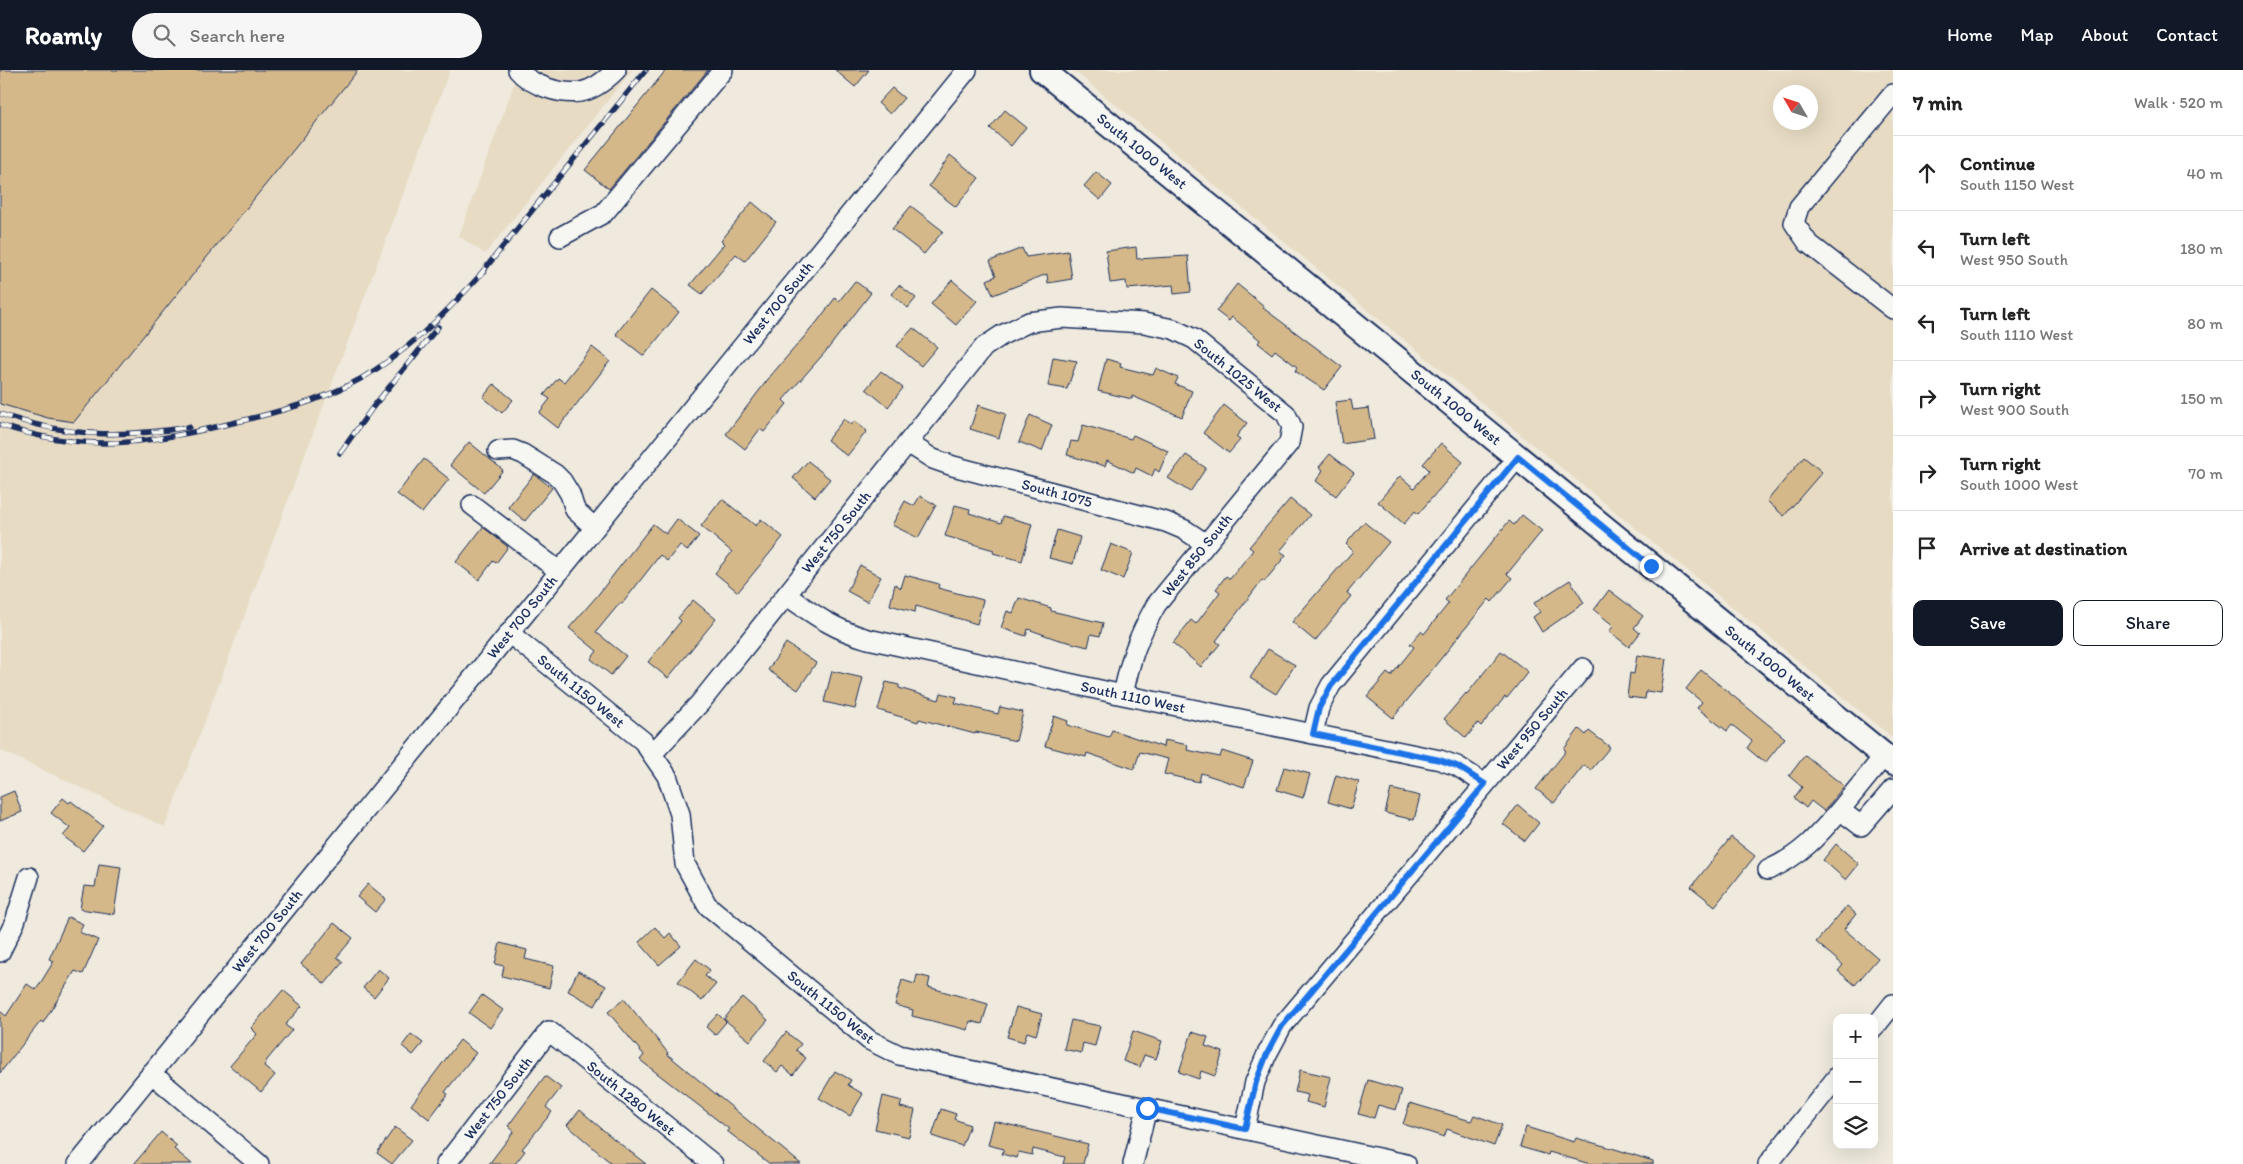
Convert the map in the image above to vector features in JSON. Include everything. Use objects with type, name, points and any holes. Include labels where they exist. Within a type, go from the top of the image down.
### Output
[{"type":"main road","name":"South 1000 West","points":[[1042,70],[1889,759]]},
{"type":"street","points":[[518,70],[528,80],[546,87],[579,92],[594,87],[616,70]]},
{"type":"street","points":[[560,237],[604,213],[723,70]]},
{"type":"street","name":"West 700 South","points":[[78,1164],[967,70]]},
{"type":"street","points":[[1893,94],[1799,208],[1794,223],[1808,243],[1893,309]]},
{"type":"street","name":"South 1025 West","points":[[1029,322],[1062,318],[1144,323],[1173,329],[1194,339],[1286,414],[1292,427]]},
{"type":"street","name":"West 750 South","points":[[652,754],[700,703],[984,347],[1002,335],[1029,322]]},
{"type":"street","name":"West 850 South","points":[[1124,695],[1131,658],[1140,633],[1156,605],[1289,443],[1292,427]]},
{"type":"street","name":"South 1075","points":[[908,443],[933,459],[953,466],[1166,522],[1185,530],[1206,544]]},
{"type":"street","points":[[498,451],[513,450],[523,454],[555,474],[570,494],[575,510],[595,528]]},
{"type":"street","points":[[1313,734],[1319,708],[1331,686],[1518,457]]},
{"type":"street","points":[[472,505],[559,571]]},
{"type":"street","name":"South 1110 West","points":[[786,595],[820,620],[845,632],[1124,695],[1440,760],[1457,766],[1485,784]]},
{"type":"street","name":"South 1150 West","points":[[509,633],[644,741],[667,776],[680,814],[685,864],[707,905],[868,1040],[899,1055],[1245,1129],[1387,1162],[1406,1164]]},
{"type":"street","name":"West 950 South","points":[[1245,1129],[1256,1082],[1267,1054],[1282,1026],[1582,668]]},
{"type":"street","points":[[1768,870],[1786,862],[1812,842],[1889,759]]},
{"type":"street","points":[[1840,810],[1861,826],[1893,789]]},
{"type":"street","points":[[0,952],[15,922],[30,877]]},
{"type":"street","points":[[1878,1023],[1893,1004]]},
{"type":"street","name":"West 750 South","points":[[446,1164],[549,1031]]},
{"type":"street","name":"South 1280 West","points":[[549,1031],[713,1164]]},
{"type":"street","points":[[151,1073],[259,1164]]},
{"type":"street","points":[[1768,1164],[1833,1082]]},
{"type":"street","points":[[1134,1164],[1147,1108]]},
{"type":"shaded area","points":[[0,70],[450,70],[165,827],[0,750]]},
{"type":"shaded area","points":[[519,70],[632,70],[485,254],[459,236]]},
{"type":"shaded area","points":[[1073,70],[1893,70],[1893,738]]},
{"type":"building","points":[[0,70],[358,70],[74,422],[48,418],[0,404]]},
{"type":"building","points":[[666,70],[708,70],[609,189],[585,170]]},
{"type":"building","points":[[835,70],[869,70],[855,87]]},
{"type":"building","points":[[892,88],[904,98],[890,114],[878,103]]},
{"type":"building","points":[[1005,110],[1026,127],[1011,146],[990,128]]},
{"type":"building","points":[[950,155],[979,178],[956,207],[929,186]]},
{"type":"building","points":[[1096,172],[1112,185],[1100,200],[1084,186]]},
{"type":"building","points":[[752,202],[776,222],[745,261],[736,254],[702,294],[690,285],[724,244],[721,241]]},
{"type":"building","points":[[911,206],[943,231],[924,254],[892,229]]},
{"type":"building","points":[[1136,247],[1137,259],[1188,256],[1191,292],[1174,294],[1173,285],[1127,289],[1126,281],[1110,283],[1106,251]]},
{"type":"building","points":[[1022,248],[1026,257],[1068,251],[1072,279],[1048,283],[1047,274],[993,295],[987,280],[996,276],[990,261]]},
{"type":"building","points":[[952,280],[977,301],[956,325],[931,304]]},
{"type":"building","points":[[855,281],[871,293],[827,350],[783,400],[787,404],[764,432],[760,429],[745,449],[726,434],[772,374],[835,298],[839,301]]},
{"type":"building","points":[[1237,284],[1264,306],[1263,308],[1342,367],[1324,390],[1295,371],[1297,367],[1275,350],[1272,354],[1258,343],[1260,340],[1232,317],[1229,321],[1216,311]]},
{"type":"building","points":[[899,285],[916,298],[908,308],[891,294]]},
{"type":"building","points":[[651,290],[679,312],[644,356],[616,334]]},
{"type":"building","points":[[913,328],[937,347],[921,366],[897,346]]},
{"type":"building","points":[[592,347],[610,361],[558,428],[539,413],[550,399],[544,395],[558,378],[564,382]]},
{"type":"building","points":[[1053,357],[1077,361],[1067,389],[1048,386]]},
{"type":"building","points":[[1106,359],[1121,363],[1120,367],[1153,375],[1156,368],[1178,378],[1175,384],[1192,391],[1182,417],[1132,396],[1132,399],[1098,391]]},
{"type":"building","points":[[881,371],[903,388],[888,407],[866,389]]},
{"type":"building","points":[[494,384],[513,400],[502,413],[483,397]]},
{"type":"building","points":[[1351,400],[1353,410],[1369,408],[1374,439],[1342,444],[1335,402]]},
{"type":"building","points":[[978,405],[1006,414],[999,438],[970,429]]},
{"type":"building","points":[[1224,405],[1247,423],[1236,437],[1240,440],[1229,453],[1203,433]]},
{"type":"building","points":[[1030,415],[1052,425],[1042,451],[1019,442]]},
{"type":"building","points":[[844,419],[851,425],[854,421],[867,431],[847,456],[827,440]]},
{"type":"building","points":[[1083,425],[1131,439],[1133,435],[1168,451],[1159,472],[1155,469],[1152,476],[1136,468],[1134,473],[1107,460],[1105,466],[1067,455],[1071,441],[1078,442]]},
{"type":"building","points":[[469,442],[503,470],[484,493],[450,465]]},
{"type":"building","points":[[1441,443],[1463,462],[1418,514],[1415,511],[1404,524],[1378,502],[1400,476],[1414,488],[1429,470],[1423,464]]},
{"type":"building","points":[[1330,454],[1354,473],[1336,496],[1316,481],[1323,470],[1319,467]]},
{"type":"building","points":[[1186,455],[1206,468],[1190,492],[1168,478]]},
{"type":"building","points":[[1804,457],[1822,472],[1784,516],[1767,501]]},
{"type":"building","points":[[424,459],[449,479],[422,513],[397,494]]},
{"type":"building","points":[[808,461],[830,479],[815,497],[793,478]]},
{"type":"building","points":[[534,474],[552,488],[525,521],[508,507]]},
{"type":"building","points":[[920,496],[936,505],[918,538],[892,525],[905,501],[914,506]]},
{"type":"building","points":[[722,499],[756,526],[761,519],[783,537],[738,592],[715,573],[732,552],[701,526]]},
{"type":"building","points":[[1290,499],[1310,515],[1280,551],[1286,555],[1264,582],[1262,580],[1216,641],[1220,644],[1201,667],[1173,643],[1191,620],[1196,624],[1220,592],[1216,589],[1226,576],[1230,579],[1253,550],[1249,547]]},
{"type":"building","points":[[955,505],[970,509],[969,513],[1001,523],[1003,516],[1032,524],[1022,561],[993,553],[994,550],[945,536]]},
{"type":"building","points":[[1522,515],[1542,531],[1507,574],[1512,578],[1492,602],[1489,599],[1393,718],[1367,697],[1387,673],[1391,676],[1414,647],[1410,644],[1421,631],[1424,634],[1449,603],[1445,600],[1509,521],[1514,525]]},
{"type":"building","points":[[677,519],[699,536],[687,551],[680,545],[667,561],[660,555],[622,604],[620,603],[596,632],[626,656],[611,675],[591,659],[597,651],[569,628],[597,596],[653,524],[666,534]]},
{"type":"building","points":[[1364,522],[1389,542],[1347,593],[1351,596],[1315,641],[1292,622],[1353,551],[1346,544]]},
{"type":"building","points":[[483,527],[508,547],[496,563],[493,561],[479,580],[456,562]]},
{"type":"building","points":[[1057,530],[1080,537],[1073,564],[1049,558]]},
{"type":"building","points":[[1111,544],[1133,553],[1123,579],[1101,570]]},
{"type":"building","points":[[860,565],[881,577],[867,602],[847,591]]},
{"type":"building","points":[[905,575],[939,584],[938,588],[983,600],[977,624],[916,606],[915,612],[890,605],[895,584],[901,588]]},
{"type":"building","points":[[1570,580],[1584,603],[1542,632],[1533,617],[1540,612],[1534,603]]},
{"type":"building","points":[[1609,590],[1643,616],[1634,628],[1640,633],[1629,647],[1609,631],[1614,626],[1594,610]]},
{"type":"building","points":[[1019,598],[1051,608],[1051,611],[1103,623],[1100,636],[1091,634],[1088,647],[1056,639],[1028,629],[1026,636],[1001,628],[1007,611],[1013,613]]},
{"type":"building","points":[[693,600],[716,619],[668,678],[648,662],[681,621],[678,618]]},
{"type":"building","points":[[786,643],[816,663],[798,690],[768,670]]},
{"type":"building","points":[[1268,649],[1295,665],[1276,694],[1250,678]]},
{"type":"building","points":[[1501,651],[1528,672],[1481,726],[1478,723],[1466,738],[1444,719],[1467,694]]},
{"type":"building","points":[[1637,655],[1666,659],[1661,693],[1646,691],[1645,699],[1627,697],[1630,673],[1634,674]]},
{"type":"building","points":[[1701,670],[1785,738],[1765,763],[1747,748],[1752,741],[1732,725],[1727,731],[1697,708],[1702,702],[1686,689]]},
{"type":"building","points":[[832,671],[863,678],[855,709],[824,702]]},
{"type":"building","points":[[886,682],[899,685],[899,688],[939,700],[941,693],[957,697],[955,703],[998,714],[1000,707],[1023,712],[1016,741],[976,732],[975,734],[919,719],[918,722],[878,710]]},
{"type":"building","points":[[1054,716],[1068,721],[1067,725],[1109,737],[1112,730],[1163,747],[1164,740],[1188,745],[1187,750],[1220,757],[1222,751],[1253,761],[1244,787],[1201,773],[1199,782],[1164,774],[1168,759],[1140,752],[1134,769],[1087,753],[1086,757],[1045,746]]},
{"type":"building","points":[[1579,729],[1586,735],[1589,731],[1610,747],[1591,770],[1584,765],[1554,803],[1536,789],[1566,751],[1564,749]]},
{"type":"building","points":[[1805,755],[1844,786],[1824,811],[1811,801],[1806,808],[1794,798],[1802,787],[1789,776]]},
{"type":"building","points":[[1284,767],[1310,774],[1303,798],[1277,790]]},
{"type":"building","points":[[1336,775],[1359,782],[1351,809],[1328,802]]},
{"type":"building","points":[[1391,789],[1420,796],[1414,820],[1385,813]]},
{"type":"building","points":[[14,791],[22,812],[0,821],[0,797]]},
{"type":"building","points":[[63,798],[69,803],[71,801],[103,826],[83,851],[63,836],[70,828],[51,813]]},
{"type":"building","points":[[1518,805],[1539,823],[1525,841],[1503,824]]},
{"type":"building","points":[[1731,837],[1755,856],[1715,906],[1691,887]]},
{"type":"building","points":[[1836,844],[1859,864],[1846,880],[1823,860]]},
{"type":"building","points":[[99,864],[121,867],[114,914],[80,909],[84,886],[95,887]]},
{"type":"building","points":[[368,884],[386,899],[375,912],[357,897]]},
{"type":"building","points":[[1847,906],[1856,914],[1844,929],[1878,958],[1855,985],[1838,971],[1843,965],[1816,942]]},
{"type":"building","points":[[68,917],[83,924],[79,932],[98,940],[83,974],[75,971],[43,1023],[41,1021],[0,1073],[0,1011],[6,1016],[27,984],[36,990],[54,961],[49,959]]},
{"type":"building","points":[[334,923],[353,938],[337,957],[343,962],[325,984],[301,964]]},
{"type":"building","points":[[655,927],[665,938],[670,933],[681,946],[659,965],[639,942]]},
{"type":"building","points":[[500,943],[527,950],[525,959],[554,966],[549,988],[502,976],[504,966],[495,964]]},
{"type":"building","points":[[696,959],[710,970],[705,976],[716,984],[702,1001],[678,982]]},
{"type":"building","points":[[378,969],[389,978],[374,997],[363,988]]},
{"type":"building","points":[[578,971],[606,986],[595,1006],[568,991]]},
{"type":"building","points":[[917,975],[930,978],[928,987],[988,1004],[982,1024],[970,1021],[968,1030],[912,1016],[913,1010],[895,1005],[902,980],[915,984]]},
{"type":"building","points":[[283,990],[302,1006],[285,1025],[292,1030],[264,1066],[275,1075],[261,1092],[230,1066],[257,1034],[251,1028]]},
{"type":"building","points":[[482,995],[503,1010],[490,1028],[469,1013]]},
{"type":"building","points":[[742,997],[768,1020],[750,1041],[724,1019]]},
{"type":"building","points":[[624,999],[667,1054],[801,1164],[770,1164],[727,1131],[729,1129],[640,1060],[644,1055],[608,1012]]},
{"type":"building","points":[[1016,1007],[1042,1014],[1036,1035],[1027,1032],[1024,1042],[1007,1037]]},
{"type":"building","points":[[718,1014],[726,1022],[715,1035],[706,1027]]},
{"type":"building","points":[[1071,1020],[1100,1026],[1095,1046],[1083,1043],[1081,1053],[1064,1049]]},
{"type":"building","points":[[1133,1031],[1162,1041],[1156,1059],[1144,1055],[1140,1067],[1123,1061]]},
{"type":"building","points":[[786,1032],[801,1044],[796,1050],[806,1058],[793,1075],[782,1066],[777,1072],[764,1061]]},
{"type":"building","points":[[1192,1032],[1208,1037],[1205,1046],[1223,1052],[1215,1076],[1201,1071],[1199,1079],[1179,1072]]},
{"type":"building","points":[[411,1034],[423,1043],[413,1055],[402,1046]]},
{"type":"building","points":[[460,1040],[476,1053],[445,1092],[448,1094],[429,1119],[411,1105]]},
{"type":"building","points":[[1300,1070],[1331,1077],[1324,1107],[1306,1102],[1308,1095],[1295,1092]]},
{"type":"building","points":[[835,1071],[851,1080],[848,1085],[863,1094],[850,1116],[819,1098]]},
{"type":"building","points":[[545,1076],[561,1088],[546,1107],[552,1112],[522,1149],[525,1151],[515,1164],[489,1164],[514,1131],[508,1126]]},
{"type":"building","points":[[1368,1080],[1402,1090],[1396,1110],[1378,1105],[1374,1118],[1358,1114]]},
{"type":"building","points":[[883,1096],[902,1101],[900,1107],[915,1110],[909,1137],[875,1129]]},
{"type":"building","points":[[1410,1103],[1471,1121],[1474,1115],[1502,1125],[1494,1146],[1447,1129],[1444,1137],[1403,1124]]},
{"type":"building","points":[[941,1109],[956,1114],[954,1119],[970,1125],[962,1146],[932,1136]]},
{"type":"building","points":[[580,1110],[646,1164],[613,1164],[605,1158],[567,1125]]},
{"type":"building","points":[[994,1121],[1088,1144],[1083,1164],[1063,1164],[1065,1157],[1033,1149],[1032,1155],[1019,1152],[1017,1158],[1002,1154],[1004,1149],[988,1145]]},
{"type":"building","points":[[395,1127],[412,1140],[392,1164],[377,1153]]},
{"type":"building","points":[[1526,1127],[1574,1142],[1576,1138],[1615,1149],[1653,1161],[1653,1164],[1590,1164],[1549,1152],[1548,1155],[1520,1147]]},
{"type":"building","points":[[161,1132],[177,1146],[174,1149],[192,1164],[134,1164]]},
{"type":"railway","points":[[479,276],[646,70]]},
{"type":"railway","points":[[0,425],[33,435],[65,440],[94,443],[123,442],[181,434],[245,420],[312,401],[360,379],[405,348],[433,324],[484,271]]},
{"type":"railway","points":[[340,453],[373,407],[438,327]]},
{"type":"railway","points":[[0,414],[48,427],[94,433],[140,433],[189,427]]},
{"type":"route","points":[[1147,1108],[1245,1129],[1256,1082],[1267,1054],[1282,1026],[1485,784],[1457,766],[1440,760],[1313,734],[1319,708],[1331,686],[1518,457],[1651,566]]}]
